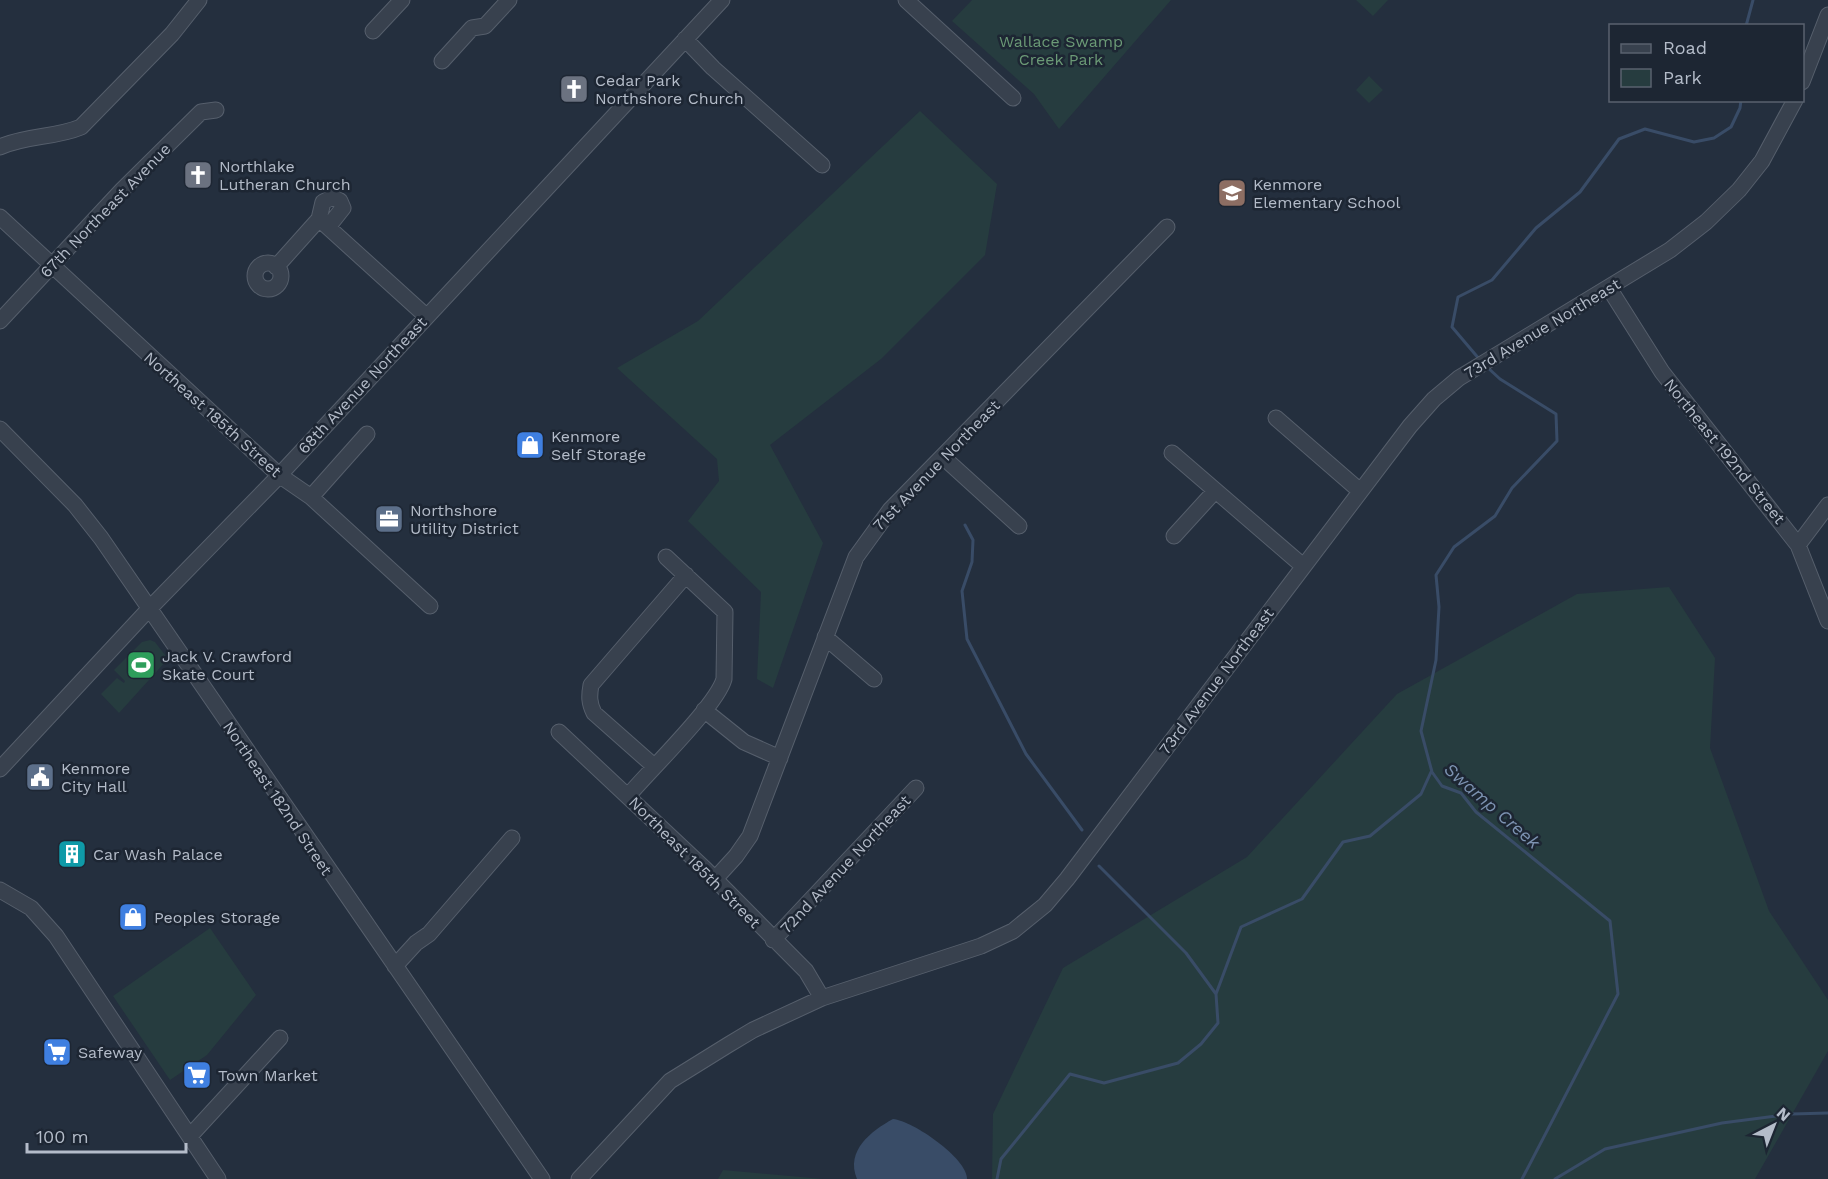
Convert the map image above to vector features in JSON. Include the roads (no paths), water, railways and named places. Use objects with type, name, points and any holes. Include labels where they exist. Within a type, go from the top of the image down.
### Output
[{"type":"street","points":[[0,147],[13,141],[63,135],[81,127],[171,34],[199,0]]},
{"type":"street","points":[[442,61],[472,28],[485,26],[509,0]]},
{"type":"street","points":[[906,0],[1013,98]]},
{"type":"street","points":[[373,31],[393,3]]},
{"type":"street","name":"68th Avenue Northeast","points":[[0,769],[148,610],[279,476],[685,39],[714,3]]},
{"type":"street","points":[[1804,79],[1828,15]]},
{"type":"street","points":[[685,39],[713,68],[822,165]]},
{"type":"street","name":"73rd Avenue Northeast","points":[[579,1179],[670,1081],[753,1030],[822,998],[981,946],[1013,931],[1030,919],[1067,879],[1360,491],[1434,399],[1472,370],[1670,250],[1706,222],[1739,190],[1762,161],[1794,102]]},
{"type":"street","name":"67th Northeast Avenue","points":[[0,321],[50,265],[201,112],[216,110]]},
{"type":"street","name":"Northeast 185th Street","points":[[3,223],[279,476],[311,497],[430,606]]},
{"type":"street","points":[[276,267],[324,223],[426,316]]},
{"type":"street","name":"71st Avenue Northeast","points":[[715,879],[750,836],[856,557],[890,510],[1167,227]]},
{"type":"street","name":"Northeast 192nd Street","points":[[1609,288],[1662,372],[1798,544],[1828,621]]},
{"type":"street","points":[[1276,418],[1360,491]]},
{"type":"street","name":"Northeast 182nd Street","points":[[0,429],[75,505],[101,538],[148,610],[542,1179]]},
{"type":"street","points":[[311,497],[367,434]]},
{"type":"street","points":[[1172,453],[1303,566]]},
{"type":"street","points":[[943,457],[1019,526]]},
{"type":"street","points":[[1174,536],[1215,490]]},
{"type":"street","points":[[1798,544],[1828,505]]},
{"type":"street","points":[[628,796],[707,707],[722,688],[724,679],[725,612],[666,557]]},
{"type":"street","points":[[654,766],[594,713],[589,698],[591,685],[686,575]]},
{"type":"street","points":[[825,637],[874,680]]},
{"type":"street","points":[[707,707],[744,742],[782,753]]},
{"type":"street","name":"Northeast 185th Street","points":[[560,732],[715,879],[806,971],[822,998]]},
{"type":"street","name":"72nd Avenue Northeast","points":[[773,940],[916,788]]},
{"type":"street","points":[[395,966],[416,943],[429,934],[512,838]]},
{"type":"street","points":[[0,890],[31,908],[56,936],[218,1179]]},
{"type":"street","points":[[190,1136],[280,1038]]},
{"type":"water","points":[[893,1119],[913,1126],[938,1142],[958,1161],[965,1170],[967,1179],[857,1179],[854,1160],[857,1151],[869,1136]]},
{"type":"waterway","name":"Swamp Creek","points":[[1747,24],[1753,0]]},
{"type":"waterway","name":"Swamp Creek","points":[[1480,360],[1452,327],[1458,297],[1492,280],[1536,228],[1580,192],[1619,139],[1645,129],[1694,142],[1714,138],[1731,127],[1741,102]]},
{"type":"waterway","name":"Swamp Creek","points":[[1487,367],[1500,379],[1556,414],[1557,441],[1512,488],[1495,516],[1454,547],[1436,575],[1439,607],[1436,660],[1421,731],[1432,772],[1442,786],[1461,793],[1476,812],[1610,921],[1618,994],[1522,1179]]},
{"type":"waterway","points":[[965,525],[973,540],[972,562],[962,591],[967,639],[1026,754],[1082,830]]},
{"type":"waterway","points":[[1216,994],[1241,927],[1302,899],[1343,842],[1370,836],[1421,794],[1431,772]]},
{"type":"waterway","points":[[997,1179],[1001,1159],[1070,1074],[1104,1083],[1178,1063],[1201,1044],[1218,1023],[1216,994],[1186,953],[1099,866]]},
{"type":"waterway","points":[[1555,1179],[1605,1149],[1722,1123],[1792,1114],[1828,1113]]},
{"type":"place","name":"Cedar Park Northshore Church","points":[[574,89]]},
{"type":"place","name":"Northlake Lutheran Church","points":[[198,175]]},
{"type":"place","name":"Kenmore Elementary School","points":[[1232,193]]},
{"type":"place","name":"Kenmore Self Storage","points":[[530,445]]},
{"type":"place","name":"Northshore Utility District","points":[[389,519]]},
{"type":"place","name":"Jack V. Crawford Skate Court","points":[[141,665]]},
{"type":"place","name":"Kenmore City Hall","points":[[40,777]]},
{"type":"place","name":"Car Wash Palace","points":[[72,854]]},
{"type":"place","name":"Peoples Storage","points":[[133,917]]},
{"type":"place","name":"Safeway","points":[[57,1052]]},
{"type":"place","name":"Town Market","points":[[197,1075]]},
{"type":"park label","name":"Wallace Swamp Creek Park","points":[[1061,50]]}]
